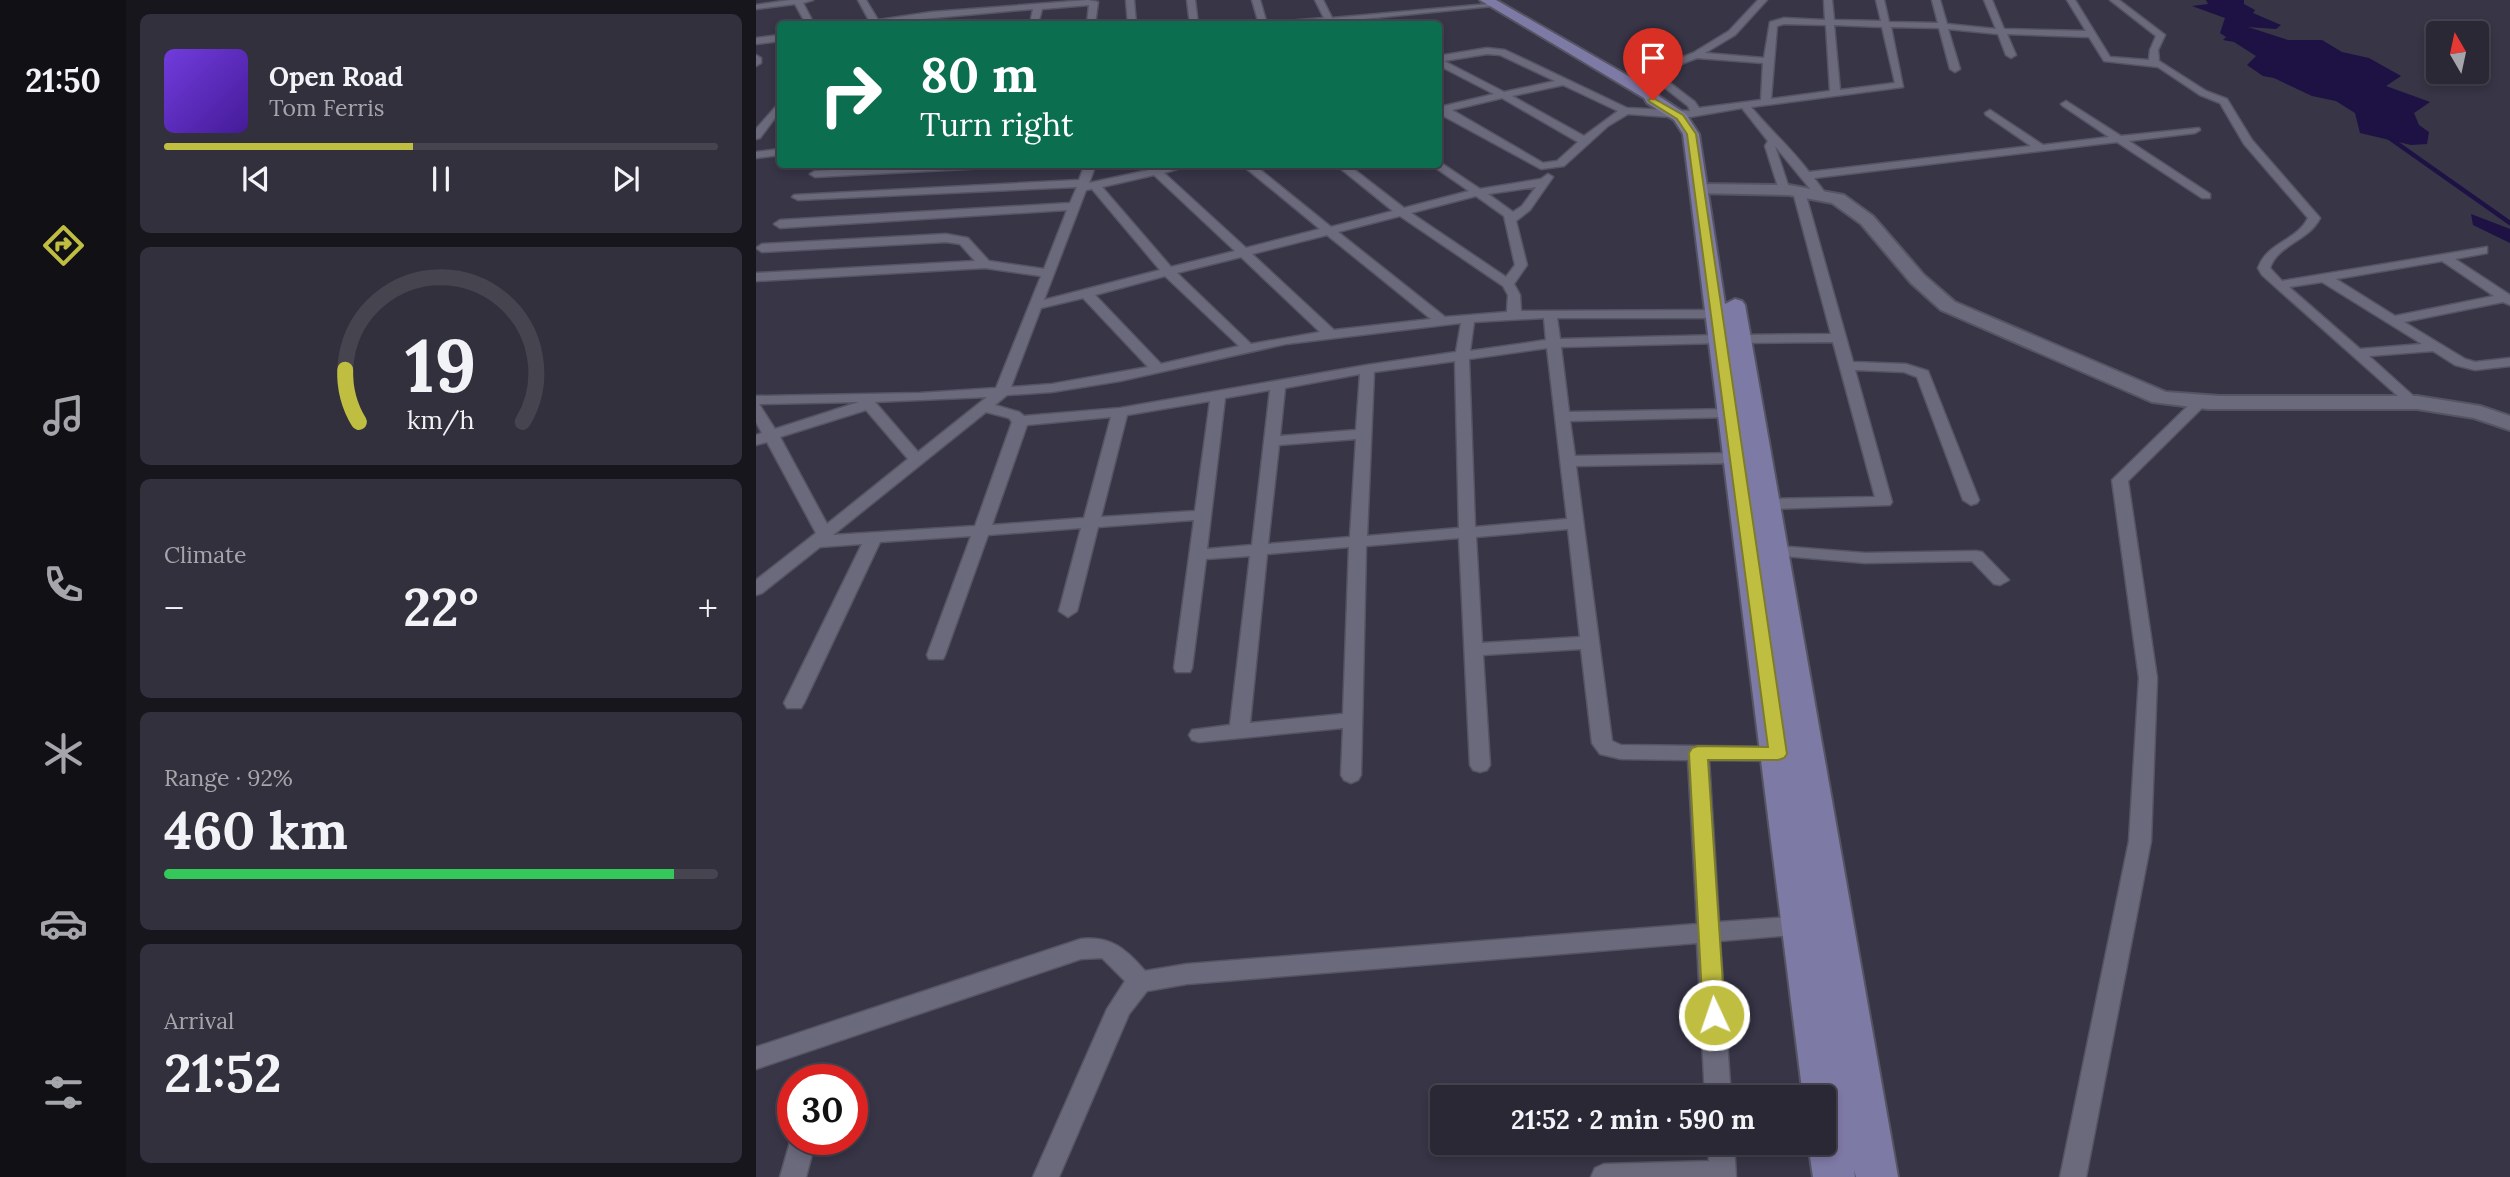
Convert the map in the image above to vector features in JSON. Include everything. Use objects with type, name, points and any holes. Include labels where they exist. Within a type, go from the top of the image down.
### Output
[{"type":"main road","points":[[1493,2],[1651,96],[1663,98],[1689,113],[1705,130],[1707,189],[1728,326],[1769,504],[1777,551],[1772,607],[1778,754],[1821,1085]]},
{"type":"main road","points":[[1728,326],[1731,413],[1737,458],[1772,607],[1837,923],[1877,1177]]},
{"type":"main road","points":[[1831,1155],[1834,1177]]},
{"type":"street","points":[[756,7],[809,0]]},
{"type":"street","points":[[862,0],[872,21]]},
{"type":"street","points":[[980,21],[989,0]]},
{"type":"street","points":[[1130,0],[1132,21]]},
{"type":"street","points":[[1191,0],[1194,21]]},
{"type":"street","points":[[1255,0],[1262,21]]},
{"type":"street","points":[[1319,0],[1330,21]]},
{"type":"street","points":[[1689,113],[1686,99],[1650,72],[1696,55],[1737,29],[1763,0]]},
{"type":"street","points":[[1828,0],[1835,93]]},
{"type":"street","points":[[1442,59],[1487,51],[1502,52],[1626,111],[1689,113],[1900,85],[1880,0]]},
{"type":"street","points":[[1937,0],[1955,69]]},
{"type":"street","points":[[1988,0],[2011,55]]},
{"type":"street","points":[[2071,0],[2107,59],[2154,62],[2203,93],[2227,104],[2248,142],[2314,218],[2310,226],[2264,263],[2268,275],[2413,402]]},
{"type":"street","points":[[2114,0],[2161,35],[2154,50],[2154,62]]},
{"type":"street","points":[[798,1],[808,21]]},
{"type":"street","points":[[894,21],[985,11],[1021,4],[1038,7],[1094,1],[1091,21]]},
{"type":"street","points":[[1348,21],[1493,2]]},
{"type":"street","points":[[1035,21],[1038,7]]},
{"type":"street","points":[[1389,16],[1393,21]]},
{"type":"street","points":[[1766,101],[1773,24],[1784,21],[2091,34]]},
{"type":"street","points":[[756,41],[777,38]]},
{"type":"street","points":[[1696,55],[1768,61]]},
{"type":"street","points":[[1442,62],[1584,141]]},
{"type":"street","points":[[1442,108],[1567,81]]},
{"type":"street","points":[[1744,104],[1773,141],[1783,145],[1884,502],[1769,504]]},
{"type":"street","points":[[2066,104],[2206,196]]},
{"type":"street","points":[[756,136],[777,109]]},
{"type":"street","points":[[1442,109],[1536,164],[1550,166],[1560,164],[1584,141],[1626,111]]},
{"type":"street","points":[[1990,113],[2042,149]]},
{"type":"street","points":[[1707,189],[1796,186],[2042,149],[2195,130]]},
{"type":"street","points":[[1773,141],[1770,146],[1796,186],[1847,203],[1876,229],[1922,286],[1948,306],[2141,391],[2178,401],[2199,403],[2413,402],[2468,409],[2510,423]]},
{"type":"street","points":[[757,156],[777,150]]},
{"type":"street","points":[[1511,219],[1526,208],[1544,182],[1550,166]]},
{"type":"street","points":[[1442,167],[1480,192],[1511,219],[1521,265],[1508,284]]},
{"type":"street","points":[[759,253],[818,169],[855,168]]},
{"type":"street","points":[[756,589],[1001,393],[1048,273],[1087,185],[1090,168]]},
{"type":"street","points":[[798,197],[1087,185],[1152,168],[1329,333]]},
{"type":"street","points":[[1251,168],[1442,321]]},
{"type":"street","points":[[1345,168],[1402,212],[1508,284],[1514,295],[1514,315]]},
{"type":"street","points":[[1035,306],[1480,192],[1544,182]]},
{"type":"street","points":[[1087,185],[1168,273],[1247,347]]},
{"type":"street","points":[[780,224],[1076,206]]},
{"type":"street","points":[[759,253],[946,237],[964,241],[985,264]]},
{"type":"street","points":[[2280,285],[2483,250]]},
{"type":"street","points":[[2444,257],[2508,300]]},
{"type":"street","points":[[756,284],[985,264],[1048,273]]},
{"type":"street","points":[[2325,278],[2468,365],[2510,362]]},
{"type":"street","points":[[1087,294],[1157,368]]},
{"type":"street","points":[[2392,320],[2508,300]]},
{"type":"street","points":[[756,400],[1001,393],[1077,384],[1247,347],[1329,333],[1514,315],[1550,314],[1728,326],[1838,338]]},
{"type":"street","points":[[1550,314],[1602,743],[1607,749],[1621,752],[1778,754]]},
{"type":"street","points":[[1468,318],[1462,355],[1467,532],[1480,765]]},
{"type":"street","points":[[1020,421],[1120,412],[1462,355],[1728,326]]},
{"type":"street","points":[[2359,353],[2435,347]]},
{"type":"street","points":[[1846,366],[1906,368],[1923,374],[1971,500]]},
{"type":"street","points":[[1351,775],[1358,540],[1367,369]]},
{"type":"street","points":[[1239,731],[1278,385]]},
{"type":"street","points":[[1183,668],[1218,397]]},
{"type":"street","points":[[763,438],[889,398]]},
{"type":"street","points":[[2073,1177],[2140,841],[2148,678],[2120,480],[2199,403]]},
{"type":"street","points":[[869,404],[918,461]]},
{"type":"street","points":[[985,407],[1014,415],[1020,421]]},
{"type":"street","points":[[756,408],[763,438],[818,538]]},
{"type":"street","points":[[1068,611],[1120,412]]},
{"type":"street","points":[[1563,417],[1731,413]]},
{"type":"street","points":[[936,655],[1020,421]]},
{"type":"street","points":[[1272,441],[1365,433]]},
{"type":"street","points":[[1569,461],[1737,458]]},
{"type":"street","points":[[818,538],[873,538],[1202,515]]},
{"type":"street","points":[[1197,555],[1577,523]]},
{"type":"street","points":[[794,704],[873,538]]},
{"type":"street","points":[[1777,551],[1865,558],[1976,556],[2000,580]]},
{"type":"street","points":[[1475,650],[1590,642]]},
{"type":"street","points":[[1199,735],[1352,720]]},
{"type":"street","points":[[1698,753],[1717,1085]]},
{"type":"street","points":[[1046,1177],[1119,1009],[1140,982],[1187,974],[1427,953],[1837,923]]},
{"type":"street","points":[[756,1058],[1082,948],[1098,946],[1111,949],[1140,982]]},
{"type":"street","points":[[793,1177],[799,1155]]},
{"type":"street","points":[[1604,1177],[1723,1175],[1722,1155]]},
{"type":"shaded area","points":[[2206,0],[2244,0],[2244,4],[2255,10],[2253,13],[2281,25],[2276,29],[2248,27],[2288,40],[2322,40],[2342,52],[2369,58],[2401,76],[2386,86],[2430,102],[2414,113],[2419,125],[2429,132],[2427,144],[2411,145],[2360,133],[2355,113],[2336,101],[2312,96],[2274,78],[2263,76],[2247,65],[2256,56],[2234,42],[2223,40],[2226,37],[2220,33],[2225,18],[2192,6],[2208,4]]},
{"type":"shaded area","points":[[2471,214],[2510,229],[2510,243],[2473,225]]},
{"type":"waterway","points":[[2391,139],[2388,137],[2510,223]]},
{"type":"route","points":[[1653,100],[1686,122],[1691,134],[1778,754],[1698,753],[1714,1015]]}]
